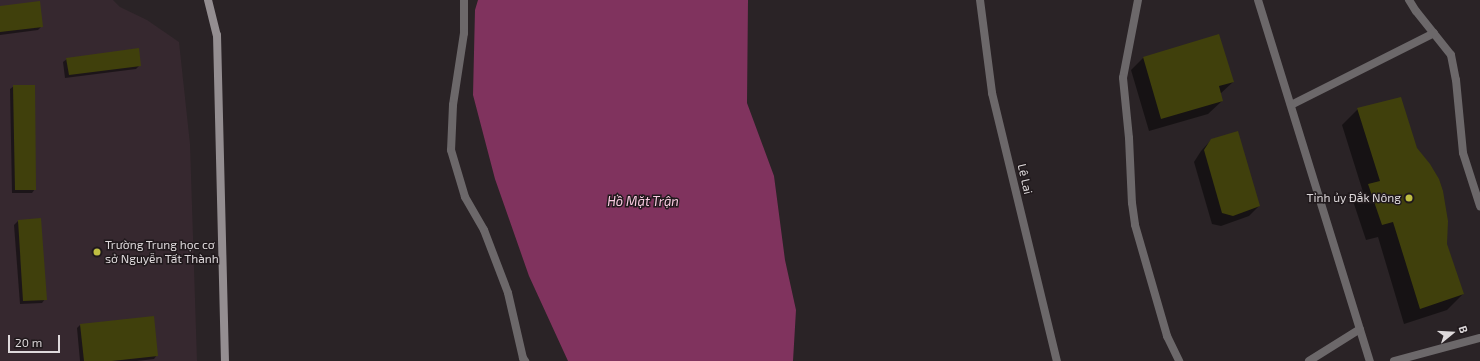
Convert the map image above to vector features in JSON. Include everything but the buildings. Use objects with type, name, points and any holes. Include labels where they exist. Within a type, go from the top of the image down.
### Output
[{"type":"main road","points":[[208,0],[217,35],[225,361]]},
{"type":"street","points":[[464,0],[464,33],[453,105],[451,150],[465,197],[484,230],[508,293],[523,358],[525,361]]},
{"type":"street","name":"Lê Lai","points":[[980,0],[992,92],[1057,361]]},
{"type":"street","points":[[1138,0],[1124,78],[1132,203],[1135,226],[1167,336],[1179,361]]},
{"type":"street","points":[[1258,0],[1370,361]]},
{"type":"street","points":[[1409,0],[1451,55],[1456,80],[1463,153],[1480,206]]},
{"type":"street","points":[[1291,105],[1434,33]]},
{"type":"street","points":[[1309,361],[1360,329]]},
{"type":"street","points":[[1394,361],[1480,338]]},
{"type":"shaded area","name":"Trường Trung học cơ sở Nguyễn Tất Thành","points":[[0,0],[113,0],[120,7],[147,20],[179,42],[190,144],[197,361],[0,361]]},
{"type":"water","name":"Hồ Mặt Trận","points":[[478,0],[748,0],[747,103],[774,176],[785,260],[796,310],[793,361],[568,361],[529,276],[495,179],[473,95],[475,10]]},
{"type":"place","name":"Tỉnh ủy Đắk Nông","points":[[1409,198]]},
{"type":"place","name":"Trường Trung học cơ sở Nguyễn Tất Thành","points":[[97,252]]}]
